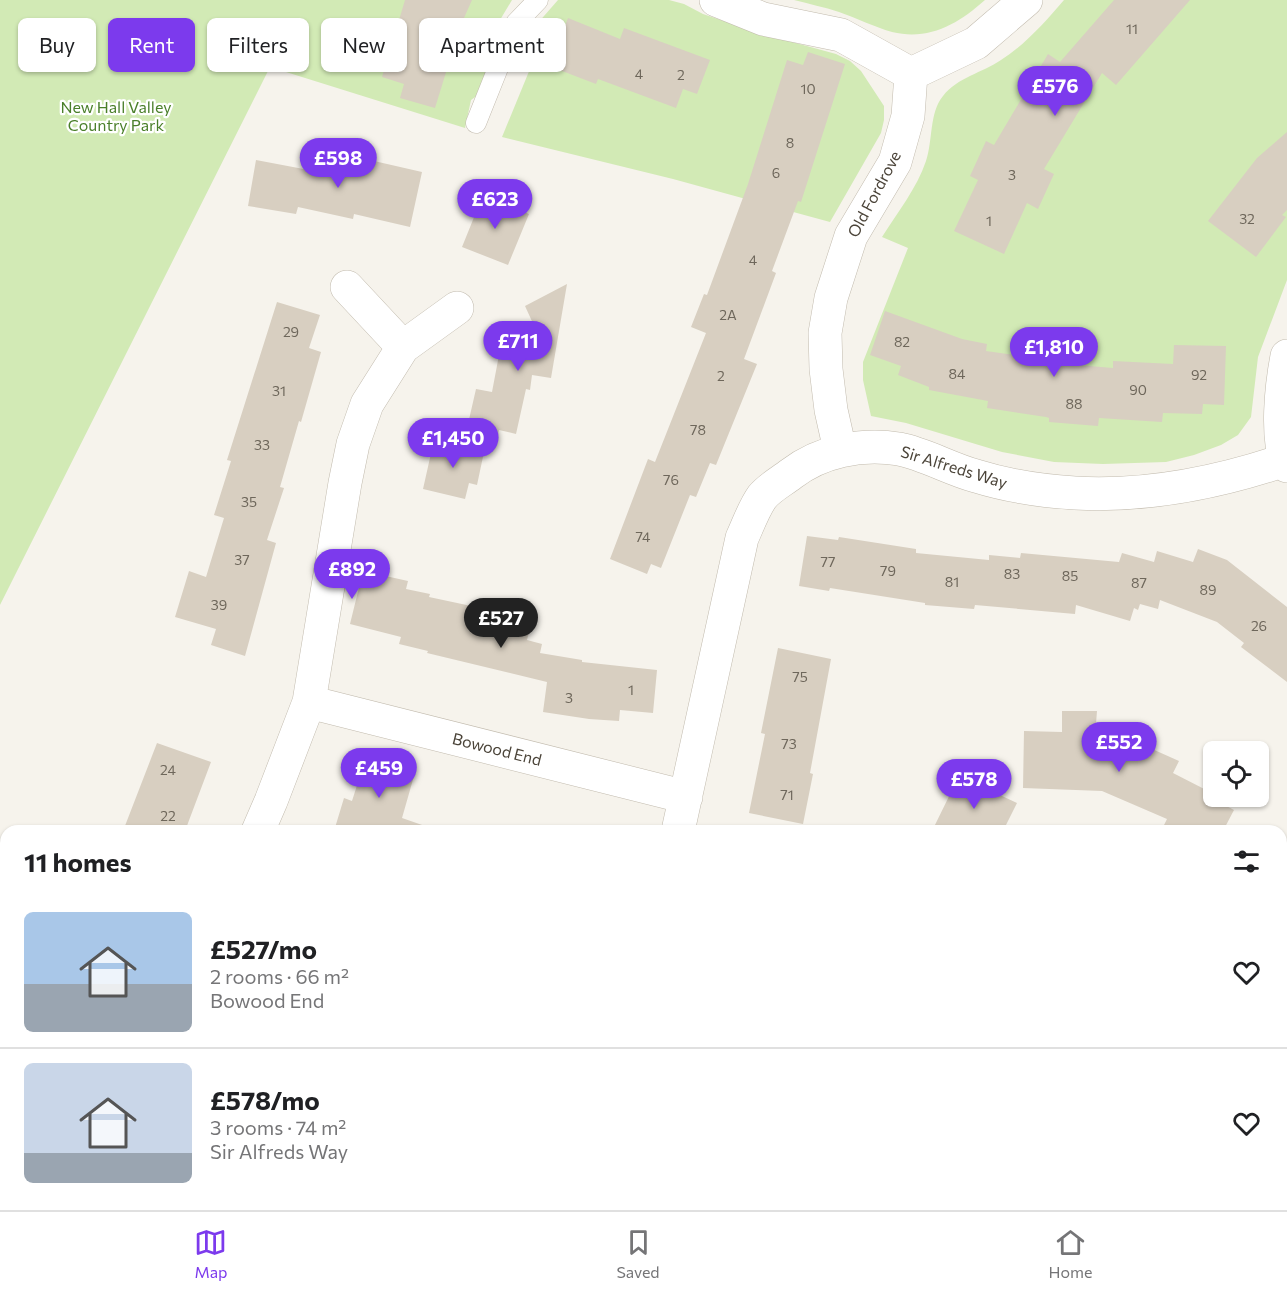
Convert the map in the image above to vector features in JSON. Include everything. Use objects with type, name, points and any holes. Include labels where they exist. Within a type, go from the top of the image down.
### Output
[{"type":"street","points":[[716,0],[763,19],[841,35],[911,74],[976,43],[1026,0]]},
{"type":"street","name":"Old Fordrove","points":[[840,450],[831,410],[826,369],[825,333],[831,298],[851,236],[895,162],[908,116],[911,74]]},
{"type":"street","points":[[347,287],[403,347]]},
{"type":"street","points":[[261,825],[309,702],[345,483],[353,444],[368,404],[403,347],[457,308]]},
{"type":"street","points":[[1286,463],[1281,420],[1282,381],[1287,356]]},
{"type":"street","name":"Sir Alfreds Way","points":[[679,825],[742,537],[763,496],[801,466],[840,450],[867,446],[900,450],[977,477],[1027,488],[1077,493],[1141,492],[1198,485],[1286,463]]},
{"type":"street","name":"Bowood End","points":[[309,702],[686,796]]},
{"type":"lane","points":[[476,123],[516,23],[538,0]]},
{"type":"green space","name":"New Hall Valley Country Park","points":[[0,0],[512,0],[501,18],[419,18],[419,72],[488,72],[485,90],[471,100],[465,128],[286,72],[309,72],[309,18],[207,18],[207,72],[267,72],[0,605]]},
{"type":"green space","points":[[558,0],[669,0],[759,33],[836,54],[850,61],[861,71],[884,106],[881,133],[830,222],[673,179],[502,137],[529,72],[566,72],[566,18],[542,18]]},
{"type":"green space","points":[[794,0],[985,0],[964,16],[942,28],[931,32],[906,34],[885,30],[839,12]]},
{"type":"green space","points":[[1064,0],[1287,0],[1287,280],[1258,357],[1251,417],[1238,435],[1221,445],[1194,455],[1166,462],[1103,464],[1054,462],[1002,452],[906,423],[871,416],[863,380],[863,362],[908,248],[882,237],[912,191],[922,171],[928,153],[935,111],[949,90],[1019,47]]},
{"type":"building","points":[[405,0],[472,0],[464,18],[419,18],[419,72],[446,72],[435,108],[400,98],[404,84],[382,77],[383,72],[407,72],[407,18],[400,18]]},
{"type":"building","points":[[1114,0],[1190,0],[1116,85],[1102,73],[1044,169],[1054,174],[1038,209],[1027,203],[1004,254],[954,231],[978,180],[970,176],[986,141],[994,145],[1048,54],[1060,62]]},
{"type":"building","points":[[568,18],[620,39],[624,28],[710,60],[697,94],[683,89],[676,108],[598,79],[596,84],[565,72]]},
{"type":"building","points":[[808,52],[845,64],[801,202],[798,201],[772,271],[776,273],[744,359],[757,364],[716,465],[710,463],[696,497],[690,495],[661,568],[651,564],[647,574],[610,559],[648,459],[655,462],[706,333],[691,327],[704,294],[707,295],[748,184],[787,60],[803,65]]},
{"type":"building","points":[[1287,132],[1287,210],[1282,215],[1286,217],[1256,257],[1208,221],[1257,158]]},
{"type":"building","points":[[318,155],[373,166],[374,161],[422,172],[410,227],[354,214],[353,219],[298,207],[296,214],[248,206],[256,160],[314,171]]},
{"type":"building","points":[[483,195],[529,214],[508,265],[462,247]]},
{"type":"building","points":[[567,284],[551,378],[532,375],[530,390],[526,389],[516,434],[499,430],[496,444],[465,437],[476,389],[492,392],[499,355],[503,356],[507,335],[541,341],[525,306]]},
{"type":"building","points":[[277,302],[320,315],[309,348],[321,352],[280,487],[284,488],[267,540],[276,543],[245,656],[211,645],[216,629],[175,617],[189,571],[206,577],[224,518],[214,515],[231,461],[227,460]]},
{"type":"building","points":[[885,311],[962,339],[987,344],[986,351],[1042,359],[1042,362],[1113,368],[1113,361],[1173,364],[1174,345],[1226,346],[1224,405],[1203,404],[1202,414],[1163,413],[1162,422],[1099,418],[1098,426],[1049,422],[1049,418],[1046,417],[987,408],[988,401],[929,390],[929,387],[898,375],[901,366],[870,355]]},
{"type":"building","points":[[434,440],[484,452],[477,485],[469,483],[465,499],[423,489]]},
{"type":"building","points":[[807,536],[838,540],[839,537],[916,549],[916,553],[989,560],[989,555],[1020,558],[1021,553],[1119,562],[1122,553],[1154,562],[1157,551],[1193,562],[1198,549],[1227,560],[1287,607],[1287,682],[1241,647],[1244,643],[1217,622],[1160,600],[1158,609],[1140,604],[1138,610],[1134,608],[1130,621],[1076,605],[1075,614],[975,605],[974,609],[925,605],[925,603],[830,588],[829,591],[799,586]]},
{"type":"building","points":[[363,571],[408,581],[406,589],[430,594],[429,597],[532,619],[527,640],[542,644],[540,653],[582,660],[582,662],[657,670],[653,713],[620,710],[619,721],[543,712],[547,682],[427,653],[428,651],[399,644],[401,637],[350,624]]},
{"type":"building","points":[[778,648],[831,659],[803,824],[749,813],[765,734],[761,733]]},
{"type":"building","points":[[1062,711],[1097,711],[1096,724],[1179,761],[1173,773],[1203,788],[1203,807],[1228,807],[1234,810],[1226,825],[1164,825],[1167,819],[1102,791],[1023,788],[1024,731],[1062,732]]},
{"type":"building","points":[[157,743],[211,762],[187,825],[125,825]]},
{"type":"building","points":[[367,754],[416,769],[402,818],[422,825],[336,825],[344,798],[352,801]]},
{"type":"building","points":[[959,776],[1017,803],[1006,825],[935,825]]}]
